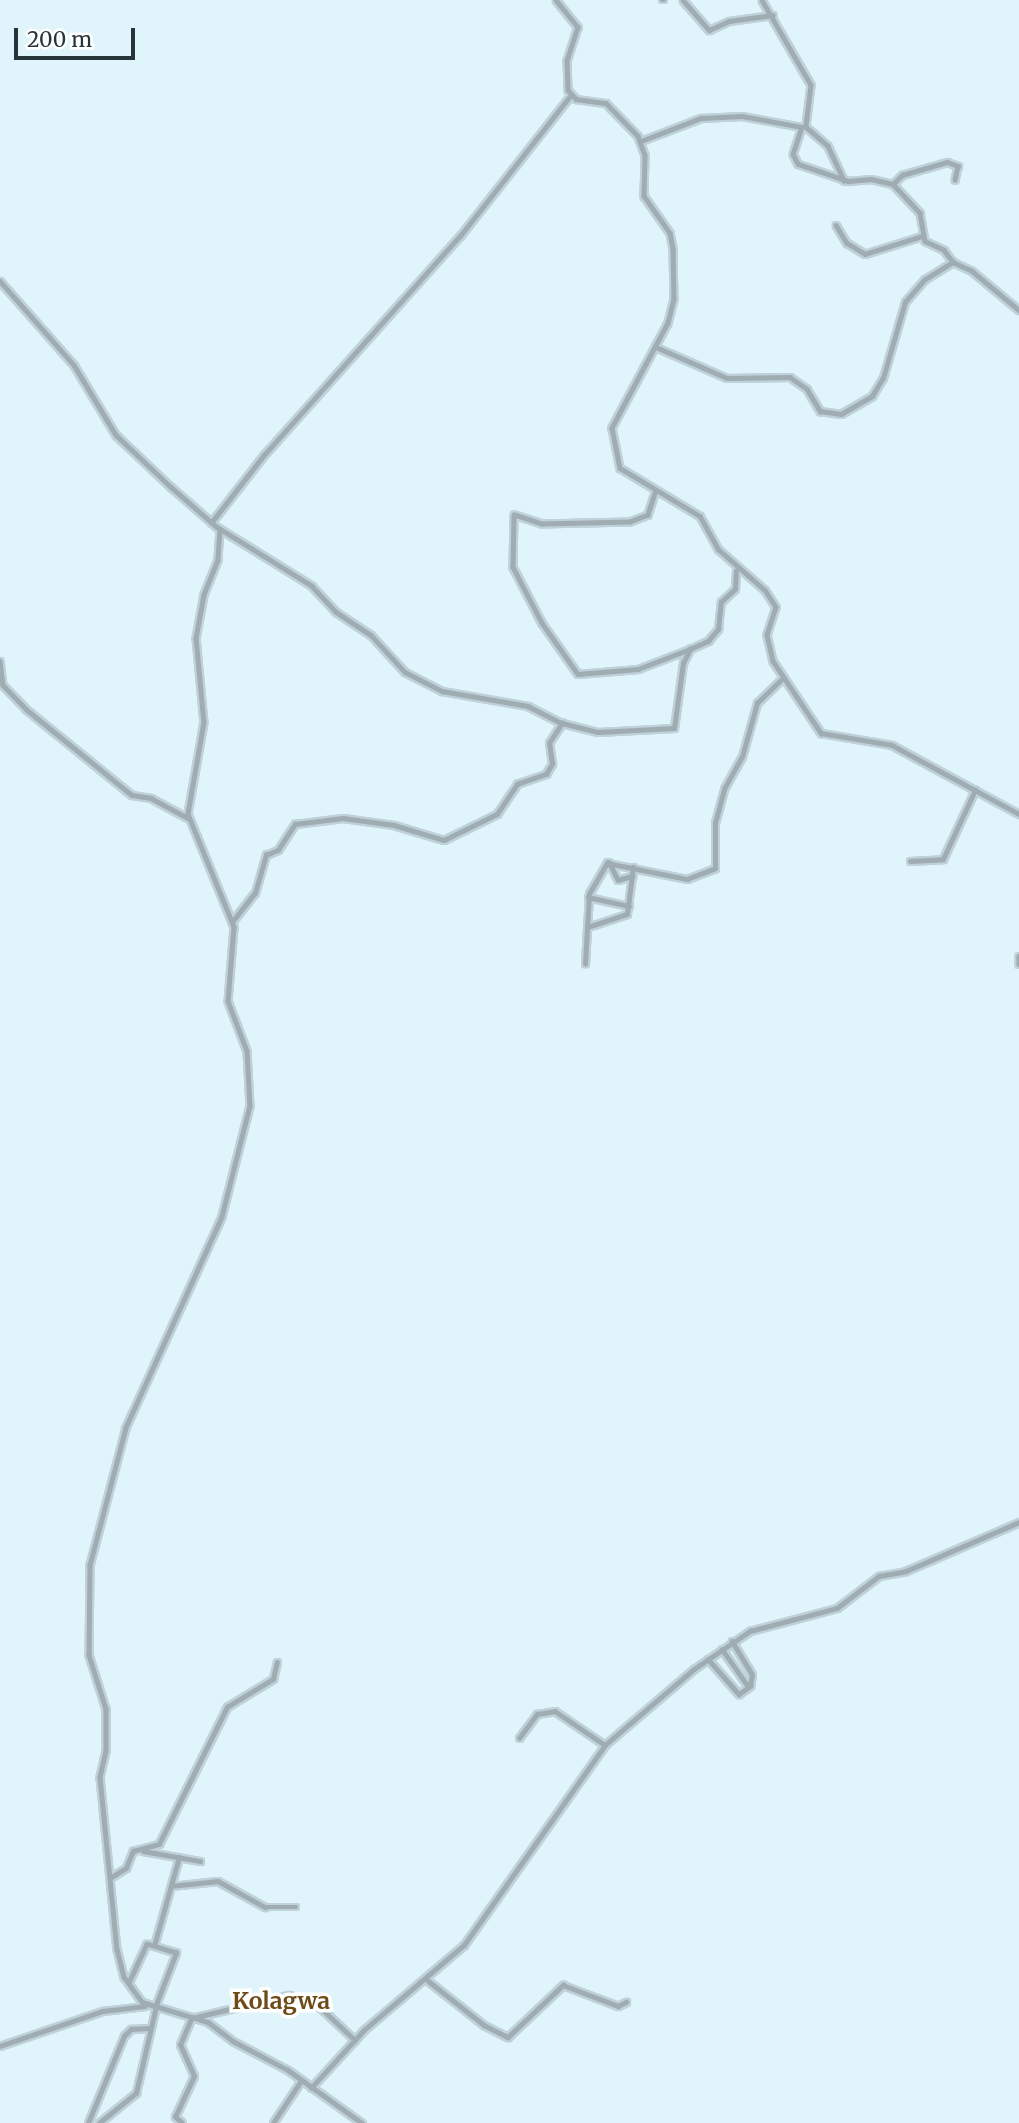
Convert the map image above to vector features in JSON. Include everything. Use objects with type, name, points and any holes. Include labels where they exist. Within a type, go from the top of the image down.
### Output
[{"type":"street","points":[[211,523],[264,455],[460,236],[571,95],[566,66],[578,27],[555,0]]},
{"type":"street","points":[[683,0],[709,30],[729,21],[773,15]]},
{"type":"street","points":[[762,0],[811,85],[804,127],[793,154],[796,161],[845,180],[893,184],[920,214],[922,236]]},
{"type":"street","points":[[571,95],[606,103],[641,141],[644,196],[670,233],[673,249],[673,304],[656,347],[612,432],[620,468],[701,516],[713,543],[736,570],[761,586],[776,607],[767,641],[783,678],[822,734],[892,745],[1019,814]]},
{"type":"street","points":[[641,141],[701,118],[742,116],[804,127],[828,146],[845,180]]},
{"type":"street","points":[[893,184],[902,176],[947,162],[958,166],[955,180]]},
{"type":"street","points":[[836,225],[847,243],[865,254],[922,236],[944,250],[953,262],[968,268],[1019,310]]},
{"type":"street","points":[[656,347],[727,378],[790,377],[807,389],[820,411],[841,414],[872,396],[883,378],[905,302],[924,280],[953,262]]},
{"type":"street","points":[[0,281],[74,365],[113,432],[211,523],[312,586],[337,612],[371,635],[411,677],[453,695],[528,706],[562,723],[603,733],[676,727],[681,668],[690,649]]},
{"type":"street","points":[[657,490],[648,514],[630,522],[542,524],[513,515],[513,567],[542,623],[578,674],[638,669],[708,641],[718,629],[721,602],[735,589],[736,570]]},
{"type":"street","points":[[145,2006],[129,1984],[117,1950],[100,1777],[106,1751],[106,1703],[90,1663],[89,1569],[126,1427],[207,1258],[244,1139],[250,1086],[247,1051],[228,1001],[232,923],[189,818],[204,722],[196,638],[204,595],[218,560],[220,530]]},
{"type":"street","points":[[0,661],[3,685],[26,709],[132,795],[151,798],[189,818]]},
{"type":"street","points":[[609,862],[687,879],[715,868],[715,823],[724,789],[742,757],[759,700],[783,678]]},
{"type":"street","points":[[232,923],[256,891],[264,858],[278,850],[295,824],[343,818],[394,825],[444,840],[497,814],[517,783],[546,774],[552,764],[549,743],[562,723]]},
{"type":"street","points":[[910,861],[943,859],[975,790]]},
{"type":"street","points":[[609,862],[618,880],[633,875]]},
{"type":"street","points":[[585,964],[588,897],[609,862]]},
{"type":"street","points":[[588,927],[621,918],[629,906],[633,867]]},
{"type":"street","points":[[588,897],[629,906]]},
{"type":"street","points":[[1019,956],[1019,964]]},
{"type":"street","points":[[311,2088],[355,2040],[426,1979],[477,1930],[522,1858],[605,1745],[708,1659],[732,1642],[778,1620],[837,1608],[879,1576],[906,1571],[1019,1522]]},
{"type":"street","points":[[708,1659],[738,1693],[748,1686],[750,1669],[732,1642]]},
{"type":"street","points":[[722,1649],[748,1686]]},
{"type":"street","points":[[110,1878],[126,1868],[137,1850],[156,1847],[161,1841],[227,1707],[273,1679],[277,1662]]},
{"type":"street","points":[[519,1738],[537,1714],[555,1711],[605,1745]]},
{"type":"street","points":[[137,1850],[200,1861]]},
{"type":"street","points":[[154,1946],[160,1912],[172,1885],[178,1857]]},
{"type":"street","points":[[172,1885],[218,1881],[265,1907],[296,1907]]},
{"type":"street","points":[[99,2123],[136,2093],[152,2040],[151,2027],[155,2009],[177,1955],[154,1946],[144,1949],[129,1984]]},
{"type":"street","points":[[426,1979],[505,2037],[513,2034],[564,1985],[618,2006],[626,2002]]},
{"type":"street","points":[[193,2017],[289,1995],[321,2008],[355,2040]]},
{"type":"street","points":[[0,2046],[36,2038],[103,2011],[145,2006],[193,2017],[301,2081],[362,2123]]},
{"type":"street","points":[[182,2123],[176,2117],[194,2076],[180,2045],[193,2017]]},
{"type":"street","points":[[88,2123],[124,2036],[131,2029],[151,2027]]},
{"type":"street","points":[[273,2123],[301,2081]]},
{"type":"district","name":"Kolagwa","points":[[281,2001]]}]
